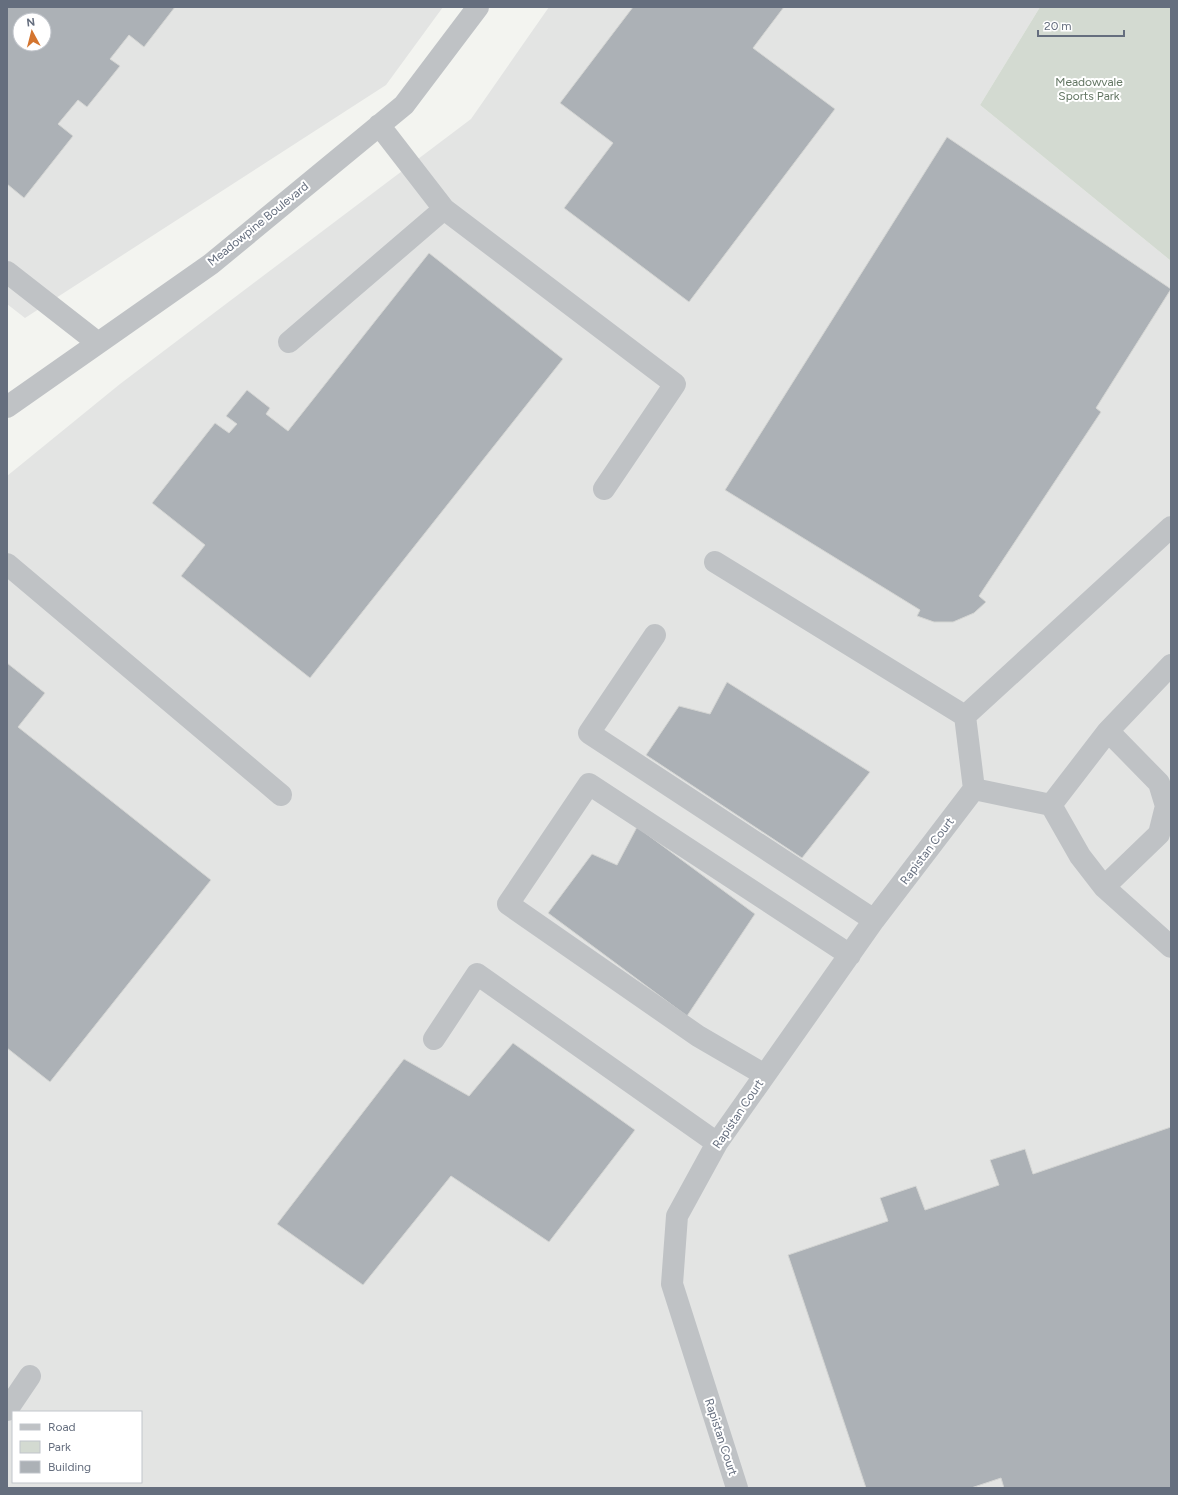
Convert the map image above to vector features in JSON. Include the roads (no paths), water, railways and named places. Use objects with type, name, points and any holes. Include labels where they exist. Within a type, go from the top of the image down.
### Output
[{"type":"street","name":"Meadowpine Boulevard","points":[[7,407],[210,264],[404,105],[478,7]]},
{"type":"street","points":[[380,125],[444,209],[675,384],[604,489]]},
{"type":"street","points":[[289,342],[444,209]]},
{"type":"street","points":[[7,272],[98,343]]},
{"type":"street","points":[[965,716],[1171,527]]},
{"type":"street","points":[[715,562],[965,716]]},
{"type":"street","points":[[7,564],[281,795]]},
{"type":"street","points":[[655,635],[589,733],[874,920]]},
{"type":"street","points":[[1051,805],[1108,731],[1171,665]]},
{"type":"street","points":[[965,716],[974,789],[1051,805],[1080,856],[1104,887],[1171,947]]},
{"type":"street","points":[[1104,887],[1160,834],[1166,806],[1159,782],[1108,731]]},
{"type":"street","points":[[765,1075],[698,1036],[508,904],[589,784],[850,955]]},
{"type":"street","name":"Rapistan Court","points":[[737,1488],[672,1284],[677,1216],[717,1143],[874,920],[974,789]]},
{"type":"street","points":[[434,1039],[478,974],[717,1143]]},
{"type":"street","points":[[7,1410],[30,1376]]},
{"type":"park label","name":"Meadowvale Sports Park","points":[[1089,89]]}]
